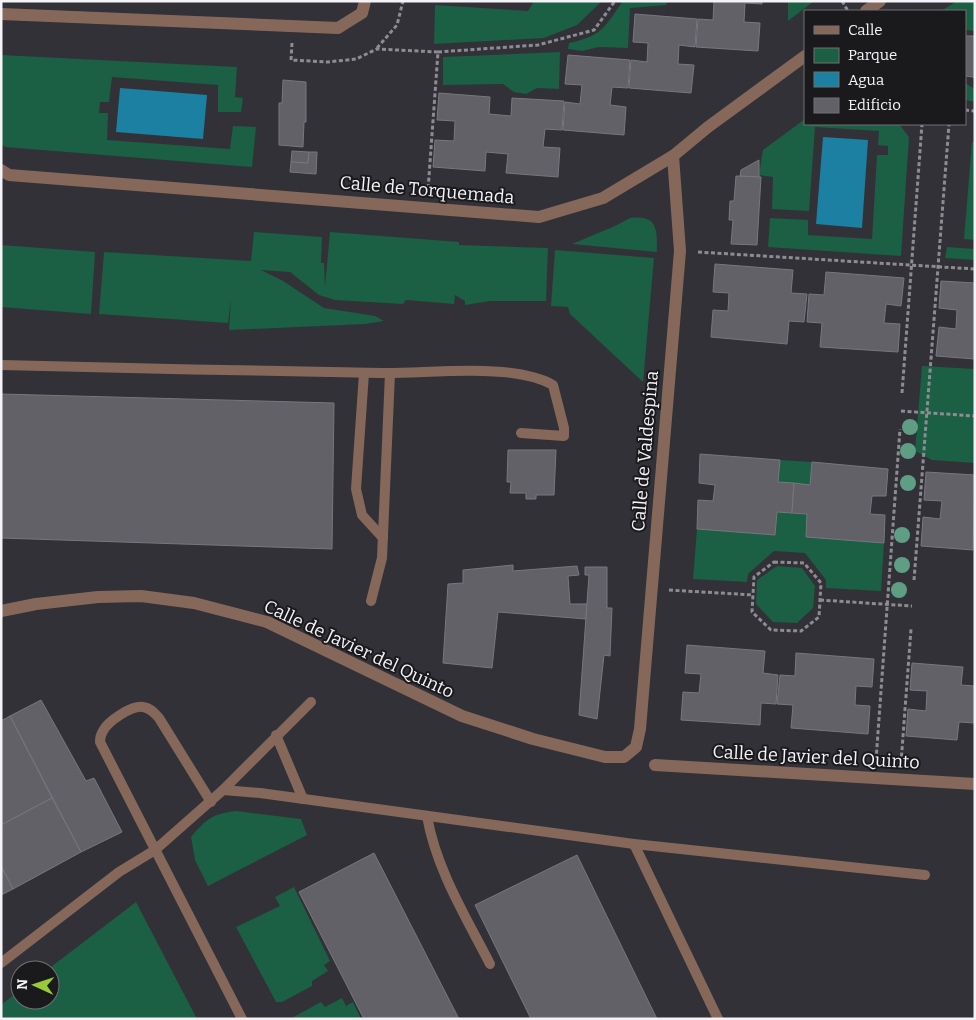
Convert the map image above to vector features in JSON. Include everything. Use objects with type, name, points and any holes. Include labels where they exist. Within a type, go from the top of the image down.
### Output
[{"type":"street","points":[[1,14],[338,28],[362,14],[365,1]]},
{"type":"street","points":[[867,10],[880,1]]},
{"type":"street","name":"Calle de Torquemada","points":[[1,170],[8,175],[539,217],[604,198],[673,156],[708,127],[804,57]]},
{"type":"street","name":"Calle de Valdespina","points":[[636,747],[640,729],[680,251],[673,156]]},
{"type":"street","name":"Calle de Javier del Quinto","points":[[1,611],[36,604],[98,597],[141,596],[194,603],[267,622],[462,716],[533,739],[605,757],[624,757],[636,747]]},
{"type":"street","name":"Calle de Javier del Quinto","points":[[655,765],[975,784]]},
{"type":"lane","points":[[1,365],[364,373],[515,372],[541,378],[553,385],[564,428],[564,436],[521,433]]},
{"type":"lane","points":[[364,373],[356,489],[362,515],[383,538]]},
{"type":"lane","points":[[371,601],[382,558],[390,373]]},
{"type":"lane","points":[[1,963],[120,872],[155,850],[224,790],[276,735],[311,702]]},
{"type":"lane","points":[[211,802],[160,718],[151,710],[142,706],[132,709],[106,726],[102,732],[100,742],[242,1019]]},
{"type":"lane","points":[[276,735],[304,799]]},
{"type":"lane","points":[[224,790],[304,799],[634,844],[925,875]]},
{"type":"lane","points":[[427,816],[430,837],[443,870],[490,964]]},
{"type":"lane","points":[[634,844],[718,1019]]},
{"type":"path","points":[[291,60],[328,62],[356,59],[377,49],[396,25],[403,1]]},
{"type":"path","points":[[377,49],[438,52],[538,45],[594,30],[615,1]]},
{"type":"path","points":[[427,208],[438,52]]},
{"type":"path","points":[[902,393],[922,125]]},
{"type":"path","points":[[914,580],[948,125]]},
{"type":"path","points":[[680,251],[975,269]]},
{"type":"path","points":[[901,411],[975,416]]},
{"type":"path","points":[[875,778],[900,429]]},
{"type":"path","points":[[774,562],[804,563],[821,583],[820,600],[819,617],[801,631],[771,630],[752,612],[754,577],[774,562]]},
{"type":"path","points":[[652,589],[753,595]]},
{"type":"path","points":[[820,600],[912,606]]},
{"type":"path","points":[[900,779],[910,629]]},
{"type":"green space","points":[[534,1],[602,1],[577,25],[544,38],[434,44],[435,5],[528,11]]},
{"type":"green space","points":[[623,1],[668,1],[666,5],[630,8],[628,48],[599,47],[582,51],[568,49],[569,43],[589,37],[601,30]]},
{"type":"green space","points":[[788,1],[814,1],[788,21]]},
{"type":"green space","points":[[957,1],[975,1],[975,31],[966,30],[966,10],[943,10]]},
{"type":"green space","points":[[560,52],[559,89],[537,88],[526,94],[514,92],[503,84],[443,85],[443,57]]},
{"type":"green space","points":[[1,55],[237,67],[235,97],[243,98],[241,112],[218,112],[218,85],[112,77],[109,102],[100,102],[99,113],[108,113],[107,140],[230,149],[233,126],[256,127],[252,167],[5,147],[1,144]]},
{"type":"green space","points":[[966,84],[975,89],[975,102],[966,100]]},
{"type":"green space","points":[[804,120],[804,125],[900,125],[909,137],[901,256],[768,247],[770,218],[808,220],[808,235],[872,239],[877,155],[888,155],[888,146],[878,145],[879,131],[815,127],[809,211],[772,209],[773,177],[759,175],[763,150]]},
{"type":"green space","points":[[972,142],[975,142],[975,240],[964,239]]},
{"type":"green space","points":[[630,218],[651,221],[656,230],[657,252],[572,244],[615,226]]},
{"type":"green space","points":[[254,232],[322,237],[321,263],[324,263],[325,287],[330,232],[459,242],[459,245],[548,248],[546,301],[490,301],[465,305],[465,301],[455,295],[454,304],[406,300],[403,304],[335,300],[319,295],[290,272],[261,270],[283,281],[324,308],[375,316],[384,321],[365,324],[229,330],[231,299],[228,323],[99,314],[104,252],[251,261]]},
{"type":"green space","points":[[1,245],[95,252],[91,314],[1,307]]},
{"type":"green space","points":[[947,247],[975,249],[975,260],[945,258]]},
{"type":"green space","points":[[555,250],[654,258],[643,382],[570,314],[568,307],[551,306]]},
{"type":"green space","points":[[922,366],[975,369],[975,463],[932,460],[915,451]]},
{"type":"green space","points":[[780,460],[812,462],[810,485],[778,482]]},
{"type":"green space","points":[[777,512],[807,514],[884,543],[881,591],[826,588],[826,580],[805,553],[774,551],[748,574],[747,582],[693,579],[697,529],[775,535]]},
{"type":"green space","points":[[777,566],[802,568],[815,586],[813,608],[797,623],[773,622],[756,604],[757,580]]},
{"type":"green space","points":[[236,811],[301,819],[307,835],[208,886],[195,860],[191,837],[210,818]]},
{"type":"green space","points":[[294,887],[330,961],[324,965],[328,971],[312,981],[312,986],[282,1002],[276,1002],[236,927],[280,906],[275,897]]},
{"type":"green space","points":[[136,902],[197,1019],[1,1019],[1,1005],[10,998],[10,1010],[60,1010],[60,960]]},
{"type":"green space","points":[[342,998],[346,1006],[353,1002],[361,1019],[290,1019],[321,1002],[325,1007]]},
{"type":"water","points":[[120,88],[207,95],[203,139],[116,132]]},
{"type":"water","points":[[823,137],[868,140],[862,228],[816,224]]},
{"type":"building","points":[[711,1],[762,1],[762,4],[745,3],[744,22],[760,23],[758,51],[696,47],[698,19],[713,20],[714,2]]},
{"type":"building","points":[[635,14],[697,19],[695,47],[679,45],[678,64],[694,65],[691,93],[629,88],[631,60],[647,62],[648,43],[633,42]]},
{"type":"building","points":[[966,36],[975,36],[975,79],[966,76]]},
{"type":"building","points":[[568,55],[630,60],[628,88],[612,87],[610,105],[626,107],[624,135],[563,130],[565,102],[580,104],[582,85],[565,84]]},
{"type":"building","points":[[283,80],[306,82],[306,122],[304,122],[303,147],[279,145],[279,103],[282,103]]},
{"type":"building","points":[[439,93],[490,97],[489,114],[511,116],[512,98],[564,101],[562,130],[545,129],[543,147],[560,148],[558,177],[506,173],[508,154],[486,152],[485,171],[433,167],[435,140],[454,141],[455,121],[437,120]]},
{"type":"building","points":[[292,151],[309,152],[308,163],[291,162]]},
{"type":"building","points":[[309,152],[317,152],[316,174],[290,172],[291,162],[308,163]]},
{"type":"building","points":[[759,160],[759,177],[740,176],[741,170]]},
{"type":"building","points":[[736,176],[761,177],[757,245],[731,244],[733,220],[729,220],[730,201],[734,201]]},
{"type":"building","points":[[715,264],[793,270],[791,293],[807,294],[804,322],[789,321],[787,344],[711,337],[713,310],[728,311],[729,293],[713,292]]},
{"type":"building","points":[[826,272],[904,278],[901,306],[886,304],[884,323],[900,324],[898,352],[820,347],[822,323],[807,322],[809,294],[824,295]]},
{"type":"building","points":[[941,281],[975,283],[975,359],[936,356],[939,327],[956,329],[957,310],[939,308]]},
{"type":"building","points":[[1,394],[334,403],[332,549],[1,538]]},
{"type":"building","points":[[508,450],[556,450],[554,495],[536,495],[536,499],[526,499],[526,493],[510,493],[511,482],[507,482]]},
{"type":"building","points":[[700,454],[780,460],[778,482],[794,483],[792,513],[777,512],[775,535],[697,529],[698,500],[713,501],[715,485],[699,483]]},
{"type":"building","points":[[812,462],[888,469],[886,496],[872,496],[870,514],[885,515],[884,543],[806,537],[807,514],[792,513],[794,483],[810,485]]},
{"type":"building","points":[[926,472],[975,475],[973,550],[921,546],[923,517],[940,519],[942,501],[924,500]]},
{"type":"building","points":[[513,565],[513,571],[577,566],[579,575],[568,576],[570,604],[587,604],[586,619],[498,612],[492,668],[443,663],[448,584],[463,583],[463,570]]},
{"type":"building","points":[[585,567],[607,567],[607,608],[612,608],[610,656],[604,655],[597,719],[579,715],[589,575],[585,575]]},
{"type":"building","points":[[687,645],[765,651],[763,673],[778,675],[776,704],[761,703],[760,725],[681,720],[683,692],[699,693],[701,674],[685,673]]},
{"type":"building","points":[[796,653],[874,659],[872,687],[856,686],[855,705],[870,706],[868,734],[791,728],[793,705],[777,704],[780,675],[795,676]]},
{"type":"building","points":[[912,663],[963,667],[961,685],[975,686],[975,723],[959,722],[957,740],[906,736],[908,709],[926,711],[927,691],[910,690]]},
{"type":"building","points":[[41,700],[86,781],[94,778],[122,832],[81,852],[10,716]]},
{"type":"building","points":[[10,716],[52,798],[1,825],[1,721]]},
{"type":"building","points":[[52,798],[81,852],[13,889],[1,866],[1,825]]},
{"type":"building","points":[[374,853],[459,1019],[364,1019],[299,892]]},
{"type":"building","points":[[577,855],[657,1019],[531,1019],[475,905]]},
{"type":"building","points":[[1,866],[13,889],[1,895]]}]
